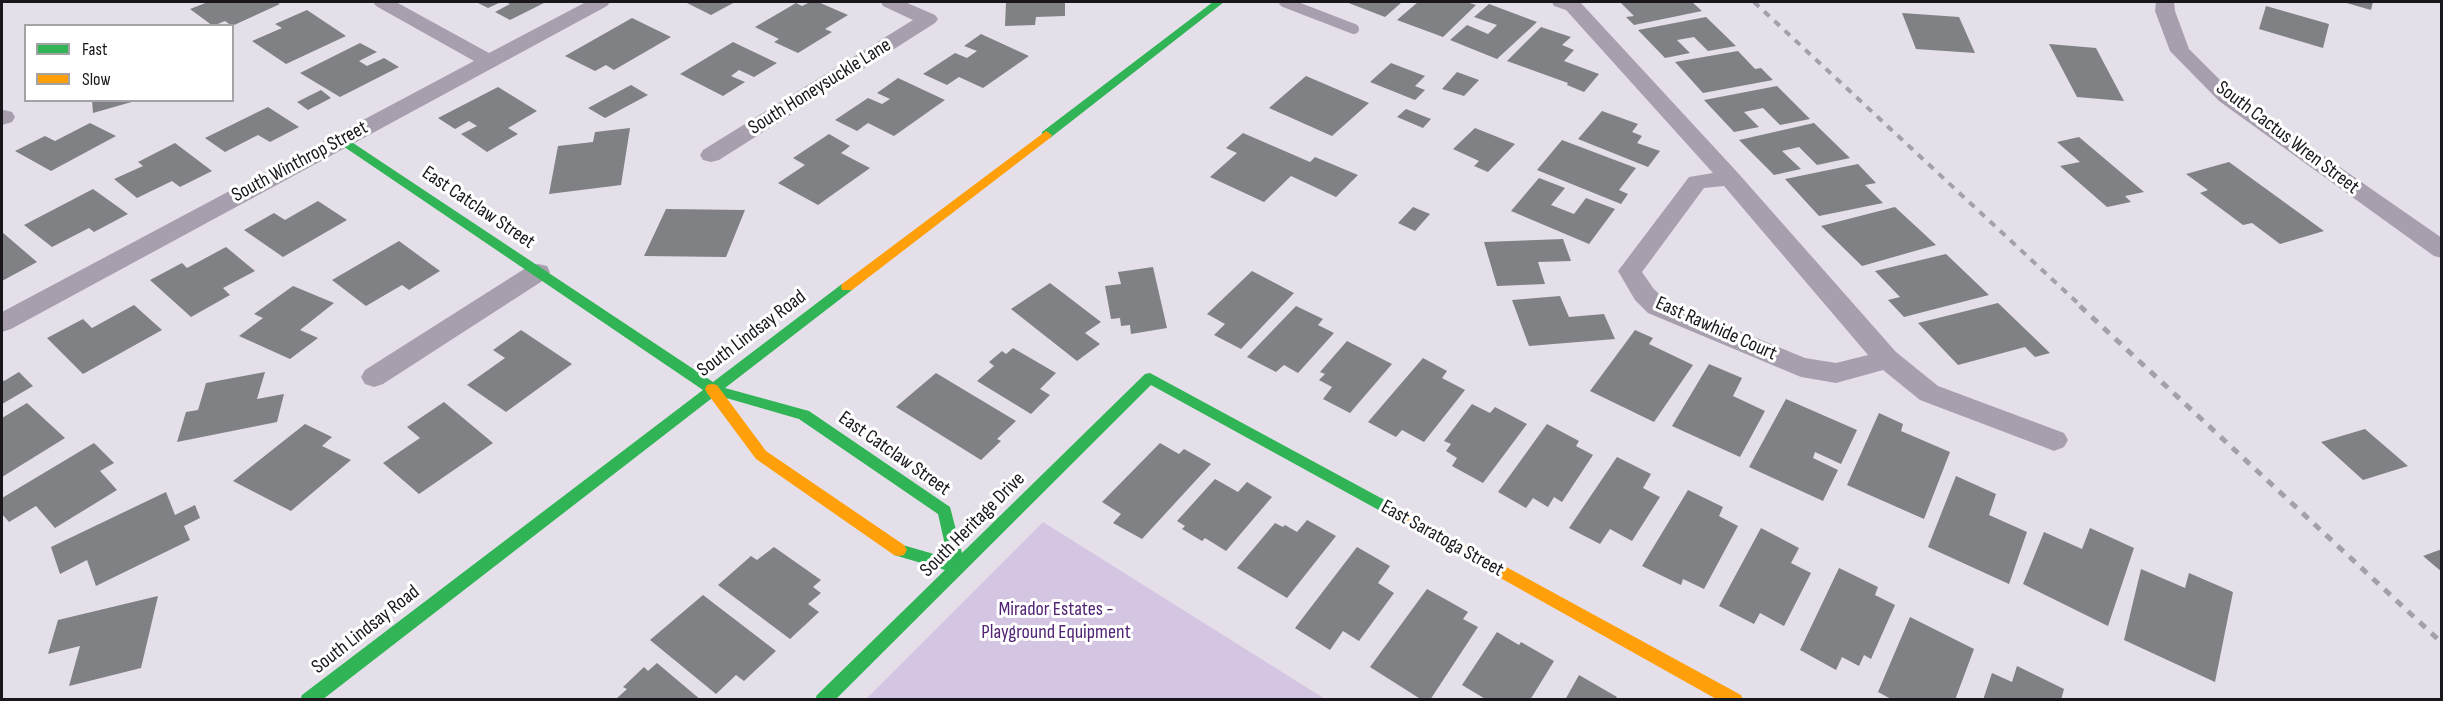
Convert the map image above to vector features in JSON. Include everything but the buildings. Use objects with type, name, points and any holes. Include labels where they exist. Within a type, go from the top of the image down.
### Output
[{"type":"street","points":[[383,2],[489,61]]},
{"type":"street","name":"South Winthrop Street","points":[[2,323],[600,2]]},
{"type":"street","name":"South Honeysuckle Lane","points":[[711,155],[928,19],[890,2]]},
{"type":"street","name":"South Lindsay Road","points":[[308,699],[1220,2]]},
{"type":"street","points":[[1561,2],[1573,6],[1730,177],[1887,359],[1929,393],[2054,440]]},
{"type":"street","name":"South Cactus Wren Street","points":[[2165,2],[2165,11],[2180,51],[2226,97],[2442,250]]},
{"type":"street","name":"East Catclaw Street","points":[[341,140],[712,389],[804,416],[945,511],[958,567],[896,549],[761,456],[712,389]]},
{"type":"street","name":"East Rawhide Court","points":[[1730,177],[1697,182],[1630,271],[1644,294],[1657,307],[1801,367],[1836,373],[1887,359]]},
{"type":"street","points":[[374,377],[538,272]]},
{"type":"street","name":"South Heritage Drive","points":[[823,699],[1150,378]]},
{"type":"street","name":"East Saratoga Street","points":[[1150,378],[1735,699]]},
{"type":"lane","points":[[1284,2],[1354,29]]},
{"type":"green space","name":"Mirador Estates - Playground Equipment","points":[[1043,522],[1325,699],[866,699]]},
{"type":"railway","points":[[1754,2],[2082,307]]},
{"type":"railway","points":[[2080,306],[2442,643]]},
{"type":"traffic: fast","points":[[1046,135],[1219,2]]},
{"type":"traffic: fast","points":[[341,139],[712,389],[804,415],[945,511],[958,567],[899,550]]},
{"type":"traffic: fast","points":[[308,700],[847,287]]},
{"type":"traffic: fast","points":[[823,700],[1150,378],[1411,521]]},
{"type":"traffic: slow","points":[[847,287],[1046,135]]},
{"type":"traffic: slow","points":[[712,389],[761,455],[899,550]]},
{"type":"traffic: slow","points":[[1411,521],[1735,700]]}]
